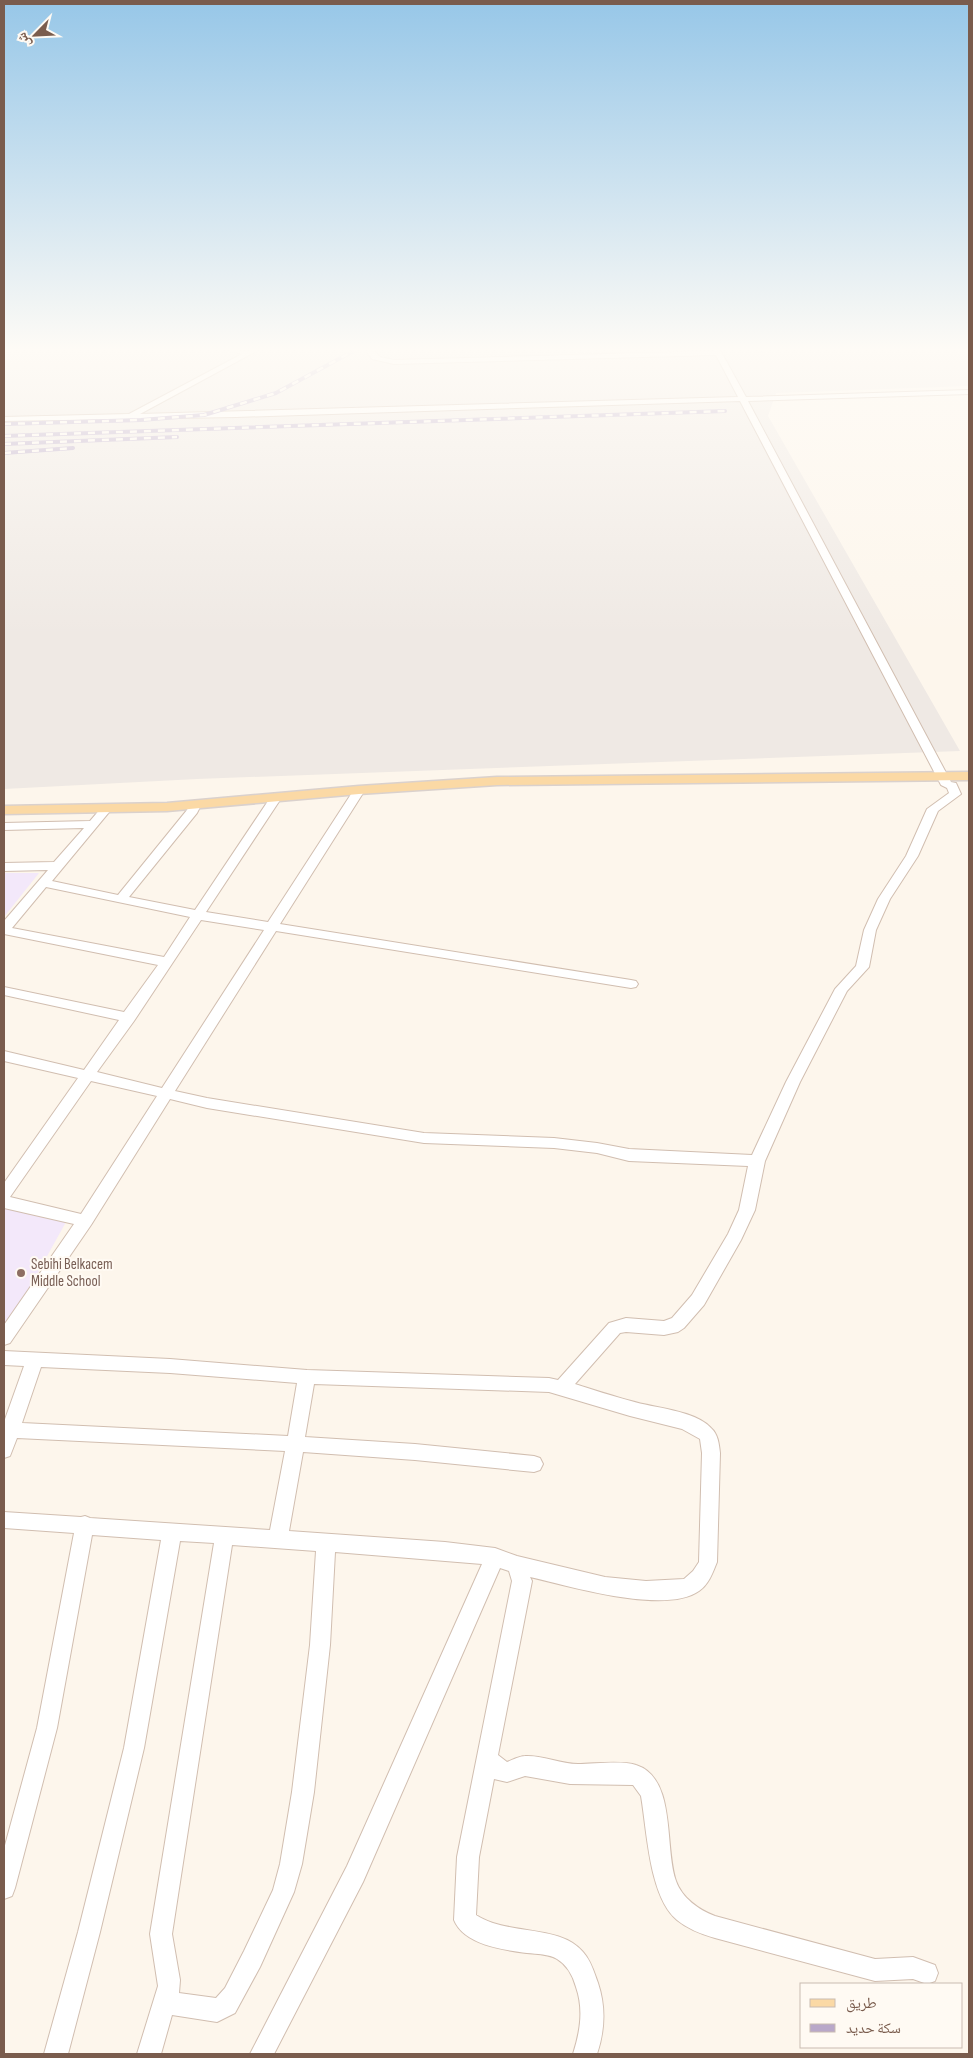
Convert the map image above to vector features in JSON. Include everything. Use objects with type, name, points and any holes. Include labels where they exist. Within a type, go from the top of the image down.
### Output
[{"type":"main road","points":[[947,782],[969,776]]},
{"type":"main road","points":[[4,816],[101,816],[357,793],[947,782],[969,785]]},
{"type":"main road","points":[[4,810],[101,816]]},
{"type":"street","points":[[562,1388],[615,1328],[626,1325],[672,1327],[688,1313],[708,1286],[747,1210],[757,1161],[793,1082],[842,989],[862,967],[870,930],[884,899],[912,856],[933,810],[955,794],[767,444]]},
{"type":"street","points":[[4,1338],[85,1221],[357,793]]},
{"type":"street","points":[[4,1194],[129,1018],[274,801]]},
{"type":"street","points":[[121,899],[194,808]]},
{"type":"street","points":[[101,816],[4,930],[167,962]]},
{"type":"street","points":[[4,826],[101,816]]},
{"type":"street","points":[[4,867],[58,866]]},
{"type":"street","points":[[44,882],[198,915],[631,984]]},
{"type":"street","points":[[4,991],[129,1018]]},
{"type":"street","points":[[4,1056],[216,1105],[424,1138],[562,1144],[629,1154],[757,1161]]},
{"type":"street","points":[[4,1202],[85,1221]]},
{"type":"street","points":[[4,1358],[170,1366],[307,1377],[414,1379],[549,1385],[694,1426],[706,1434],[710,1443],[711,1453],[708,1562],[698,1581],[687,1588],[620,1589],[517,1565],[495,1557],[445,1551],[224,1537],[86,1524],[4,1522]]},
{"type":"street","points":[[4,1450],[7,1430],[34,1360]]},
{"type":"street","points":[[278,1540],[307,1377]]},
{"type":"street","points":[[7,1430],[295,1444],[415,1452],[534,1464]]},
{"type":"street","points":[[4,1888],[47,1728],[86,1524]]},
{"type":"street","points":[[56,2054],[89,1932],[134,1748],[172,1532]]},
{"type":"street","points":[[149,2054],[165,2002],[170,1977],[162,1948],[161,1934],[224,1537]]},
{"type":"street","points":[[165,2002],[217,2010],[227,2004],[252,1959],[283,1892],[303,1792],[320,1645],[326,1543]]},
{"type":"street","points":[[262,2054],[355,1874],[495,1557]]},
{"type":"street","points":[[517,1565],[522,1581],[468,1857],[465,1920],[486,1934],[501,1938],[544,1943],[562,1948],[576,1960],[587,1980],[593,2004],[593,2022],[585,2054]]},
{"type":"street","points":[[487,1758],[500,1771],[507,1772],[525,1766],[570,1774],[633,1774],[642,1777],[648,1785],[652,1796],[666,1886],[684,1911],[700,1922],[749,1937],[876,1970],[913,1968],[927,1974]]},
{"type":"shaded area","points":[[4,444],[784,444],[960,751],[197,779],[4,789]]},
{"type":"shaded area","points":[[4,873],[39,873],[4,917]]},
{"type":"shaded area","name":"Sebihi Belkacem Middle School","points":[[4,1207],[66,1222],[10,1323],[4,1325]]},
{"type":"railway","points":[[4,453],[73,448]]},
{"type":"place","name":"Sebihi Belkacem Middle School","points":[[21,1273]]}]
